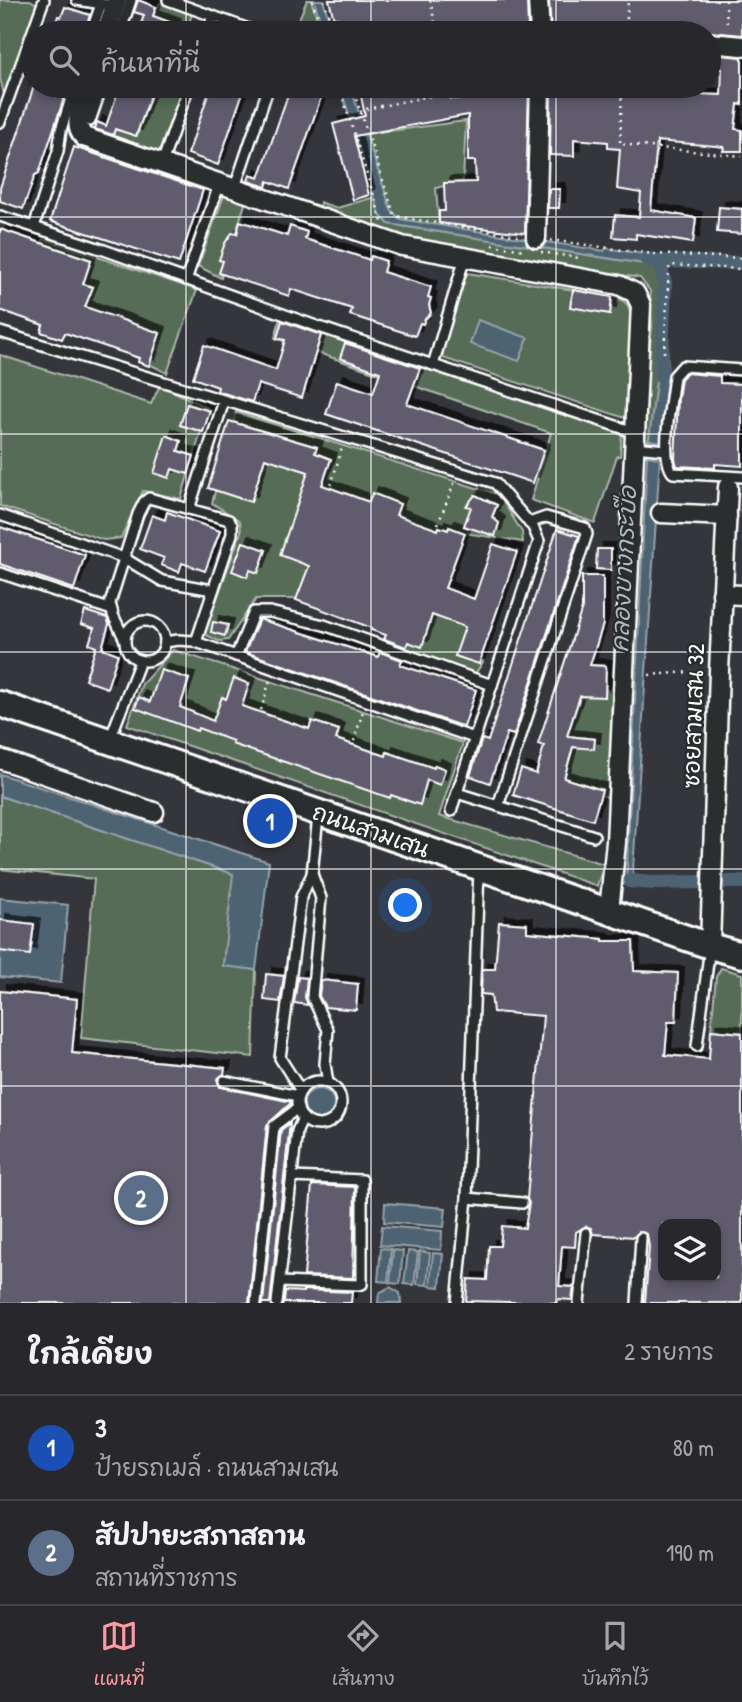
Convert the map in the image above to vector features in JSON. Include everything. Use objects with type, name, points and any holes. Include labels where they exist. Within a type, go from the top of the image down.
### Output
[{"type":"main road","name":"ถนนสามเสน","points":[[0,704],[742,955]]},
{"type":"street","points":[[538,0],[539,21]]},
{"type":"street","points":[[110,21],[116,2]]},
{"type":"street","points":[[85,98],[77,125],[78,132],[84,137],[402,246],[619,285],[635,293],[641,305],[639,443],[615,855],[608,911]]},
{"type":"street","points":[[535,247],[540,98]]},
{"type":"street","name":"ซอยสามเสน 32","points":[[710,946],[722,594],[734,540],[727,516],[733,480]]},
{"type":"street","points":[[661,513],[727,516]]},
{"type":"street","points":[[722,594],[742,595]]},
{"type":"street","points":[[0,759],[154,812]]},
{"type":"lane","points":[[36,21],[44,0]]},
{"type":"lane","points":[[77,0],[116,2]]},
{"type":"lane","points":[[168,0],[227,21]]},
{"type":"lane","points":[[101,21],[116,2]]},
{"type":"lane","points":[[116,2],[118,21]]},
{"type":"lane","points":[[211,21],[213,16]]},
{"type":"lane","points":[[0,122],[21,64]]},
{"type":"lane","points":[[34,228],[71,98]]},
{"type":"lane","points":[[90,121],[98,98]]},
{"type":"lane","points":[[162,163],[185,98]]},
{"type":"lane","points":[[186,280],[264,98]]},
{"type":"lane","points":[[0,216],[433,365],[663,450]]},
{"type":"lane","points":[[433,365],[465,257]]},
{"type":"lane","points":[[0,332],[495,483],[529,523],[539,541],[451,811]]},
{"type":"lane","points":[[733,480],[673,473],[663,450],[674,376],[678,370],[683,366],[742,370]]},
{"type":"lane","points":[[189,509],[224,401]]},
{"type":"lane","points":[[125,640],[126,634],[135,624],[148,621],[160,627],[166,642],[159,657],[146,662],[140,661],[129,653],[110,603],[144,502],[149,498],[229,520],[232,525],[232,534],[196,642]]},
{"type":"lane","points":[[0,515],[124,558],[162,582],[213,590]]},
{"type":"lane","points":[[498,806],[587,534],[585,528],[546,517],[529,523]]},
{"type":"lane","points":[[0,573],[112,610]]},
{"type":"lane","points":[[236,656],[254,612],[270,612],[324,625],[492,685]]},
{"type":"lane","points":[[166,642],[178,639],[196,642],[474,738]]},
{"type":"lane","points":[[109,741],[140,661]]},
{"type":"lane","points":[[457,793],[594,836]]},
{"type":"lane","points":[[312,874],[321,898],[312,997],[328,1030],[325,1064],[328,1083],[338,1093],[340,1106],[338,1113],[329,1123],[322,1125],[309,1123],[303,1118],[298,1108],[300,1093],[280,1058],[301,897],[312,874],[319,813]]},
{"type":"lane","points":[[457,1303],[467,1198],[479,867]]},
{"type":"lane","points":[[697,1045],[710,946]]},
{"type":"lane","points":[[224,1081],[300,1093],[316,1082],[328,1083]]},
{"type":"lane","points":[[256,1303],[274,1126],[298,1108]]},
{"type":"lane","points":[[278,1303],[296,1131],[303,1118]]},
{"type":"lane","points":[[280,1282],[362,1284],[362,1180],[292,1177]]},
{"type":"lane","points":[[467,1198],[522,1203]]},
{"type":"lane","points":[[579,1303],[586,1233]]},
{"type":"lane","points":[[637,1303],[641,1238]]},
{"type":"path","points":[[312,0],[319,21]]},
{"type":"path","points":[[324,0],[330,21]]},
{"type":"path","points":[[430,0],[435,21]]},
{"type":"path","points":[[627,21],[628,0]]},
{"type":"path","points":[[726,0],[735,46]]},
{"type":"path","points":[[343,98],[382,223],[386,227]]},
{"type":"path","points":[[356,98],[392,209],[398,216],[579,258]]},
{"type":"path","points":[[360,112],[366,108],[419,98]]},
{"type":"path","points":[[622,98],[620,144],[742,156]]},
{"type":"path","points":[[489,244],[742,258]]},
{"type":"path","points":[[664,353],[671,265],[742,269]]},
{"type":"path","points":[[331,485],[345,438]]},
{"type":"path","points":[[438,524],[458,472]]},
{"type":"path","points":[[261,710],[274,669]]},
{"type":"path","points":[[649,674],[719,671]]},
{"type":"path","points":[[354,741],[366,701]]},
{"type":"green space","points":[[0,0],[30,0],[37,4],[38,10],[34,21],[21,21],[21,56],[5,99],[0,78]]},
{"type":"green space","points":[[307,0],[311,0],[318,21],[298,21]]},
{"type":"green space","points":[[160,3],[192,14],[190,21],[166,21],[153,16]]},
{"type":"green space","points":[[150,98],[179,98],[159,152],[112,139],[115,129],[137,136]]},
{"type":"green space","points":[[466,121],[463,181],[436,188],[439,226],[400,219],[391,210],[366,134]]},
{"type":"green space","points":[[225,193],[246,201],[221,278],[198,266]]},
{"type":"green space","points":[[375,197],[380,215],[389,224],[657,266],[663,281],[659,358],[649,440],[640,439],[652,326],[650,291],[640,278],[414,242],[319,210],[320,202],[337,208]]},
{"type":"green space","points":[[43,239],[197,290],[167,373],[40,308]]},
{"type":"green space","points":[[467,273],[618,297],[627,304],[633,320],[631,420],[443,358],[441,352]]},
{"type":"green space","points":[[280,319],[622,433],[620,456],[617,456],[595,523],[531,500],[551,433],[275,338]]},
{"type":"green space","points":[[0,355],[151,404],[160,385],[208,408],[181,499],[143,491],[121,538],[104,540],[0,506]]},
{"type":"green space","points":[[236,412],[499,495],[522,532],[523,542],[465,533],[395,555],[382,590],[293,599],[256,599],[228,640],[219,641],[204,634],[241,532],[240,521],[212,503]]},
{"type":"green space","points":[[424,605],[472,620],[461,647],[483,662],[475,674],[405,650]]},
{"type":"green space","points":[[173,650],[463,743],[439,816],[604,864],[597,886],[127,725],[142,684]]},
{"type":"green space","points":[[579,686],[612,691],[609,797],[582,792],[556,766]]},
{"type":"green space","points":[[0,796],[234,874],[223,965],[256,970],[253,1057],[81,1038],[94,879],[0,869]]},
{"type":"green space","points":[[721,968],[742,974],[742,1033],[711,1030],[716,977]]},
{"type":"water","points":[[314,0],[323,0],[329,21],[320,21]]},
{"type":"water","points":[[344,98],[354,98],[391,210],[400,219],[604,251],[606,248],[668,258],[664,267],[389,224],[380,215]]},
{"type":"water","points":[[478,320],[528,338],[519,361],[470,344]]},
{"type":"water","points":[[659,358],[668,358],[662,442],[649,440]]},
{"type":"water","points":[[647,456],[660,458],[632,885],[626,884]]},
{"type":"water","points":[[0,774],[269,862],[256,970],[223,966],[233,874],[0,796]]},
{"type":"water","points":[[0,898],[68,905],[61,983],[0,977]]},
{"type":"water","points":[[319,1089],[330,1093],[334,1104],[330,1115],[319,1119],[308,1115],[304,1104],[308,1093]]},
{"type":"water","points":[[385,1203],[446,1208],[444,1227],[384,1222]]},
{"type":"water","points":[[382,1226],[442,1231],[441,1250],[380,1245]]},
{"type":"water","points":[[381,1248],[391,1249],[388,1282],[378,1281]]},
{"type":"water","points":[[393,1250],[403,1251],[400,1284],[390,1283]]},
{"type":"water","points":[[408,1251],[418,1252],[414,1285],[404,1284]]},
{"type":"water","points":[[420,1251],[430,1253],[427,1285],[417,1284]]},
{"type":"water","points":[[433,1253],[443,1254],[440,1287],[430,1286]]},
{"type":"water","points":[[390,1287],[400,1293],[401,1303],[378,1303],[379,1293]]},
{"type":"building","points":[[138,0],[156,7],[153,16],[167,21],[142,21],[144,15],[134,12]]},
{"type":"building","points":[[329,0],[527,0],[528,21],[334,19]]},
{"type":"building","points":[[549,0],[742,0],[742,35],[721,33],[721,21],[550,21]]},
{"type":"building","points":[[65,7],[90,15],[88,21],[56,21],[58,16],[61,17]]},
{"type":"building","points":[[721,55],[742,57],[742,105],[738,104],[735,129],[742,130],[742,151],[723,151],[724,147],[657,141],[651,210],[696,218],[693,243],[636,234],[636,239],[613,237],[615,215],[639,217],[641,193],[617,189],[620,149],[608,148],[608,142],[574,139],[574,156],[550,155],[551,98],[721,98]]},
{"type":"building","points":[[30,98],[64,98],[39,173],[35,175],[23,209],[0,201],[0,188]]},
{"type":"building","points":[[116,98],[150,98],[136,136],[115,129],[113,135],[95,129],[97,122],[106,126]]},
{"type":"building","points":[[207,98],[241,98],[218,165],[188,154]]},
{"type":"building","points":[[287,98],[321,98],[289,189],[268,181],[266,187],[248,181],[250,175],[259,178]]},
{"type":"building","points":[[361,98],[529,98],[525,233],[439,223],[439,211],[445,211],[444,183],[476,182],[475,161],[468,161],[468,115],[354,136],[369,195],[353,200],[333,124],[365,116]]},
{"type":"building","points":[[74,147],[203,190],[179,263],[50,221]]},
{"type":"building","points":[[549,189],[560,189],[559,208],[548,208]]},
{"type":"building","points":[[719,207],[742,209],[742,234],[717,232]]},
{"type":"building","points":[[240,221],[287,236],[290,226],[307,232],[305,239],[370,260],[371,256],[386,261],[383,272],[431,287],[428,297],[431,298],[431,313],[423,324],[420,323],[415,336],[350,315],[352,309],[291,289],[289,296],[219,273],[223,261],[219,260],[225,243],[232,233],[237,234]]},
{"type":"building","points":[[0,229],[91,260],[83,284],[93,287],[85,307],[160,333],[149,366],[138,362],[139,358],[65,333],[62,339],[41,332],[43,325],[0,310]]},
{"type":"building","points":[[573,290],[612,297],[610,314],[570,307]]},
{"type":"building","points":[[282,321],[321,335],[302,398],[258,384],[252,402],[217,391],[218,387],[193,378],[204,345],[276,370],[285,340],[277,338]]},
{"type":"building","points":[[345,343],[420,368],[407,404],[544,450],[533,483],[326,414],[337,381],[373,393],[380,372],[340,358]]},
{"type":"building","points":[[686,373],[720,376],[720,383],[742,384],[742,466],[677,466],[675,459],[678,398],[681,379]]},
{"type":"building","points":[[187,404],[210,411],[203,432],[180,425]]},
{"type":"building","points":[[229,421],[317,447],[315,453],[331,459],[322,485],[369,502],[372,493],[400,504],[396,515],[438,530],[439,527],[448,530],[449,527],[465,533],[445,588],[474,599],[493,544],[517,552],[479,664],[455,656],[465,627],[432,615],[422,647],[408,642],[406,647],[384,639],[386,635],[371,630],[372,628],[296,600],[309,566],[280,555],[308,472],[265,458],[251,502],[208,488]]},
{"type":"building","points":[[166,435],[181,441],[178,451],[194,456],[188,474],[172,469],[169,478],[154,473]]},
{"type":"building","points":[[475,495],[497,505],[492,517],[499,523],[495,536],[464,526],[471,507],[466,506]]},
{"type":"building","points":[[167,512],[220,531],[205,571],[182,563],[179,572],[161,565],[164,558],[140,549],[152,515],[165,520]]},
{"type":"building","points":[[0,527],[85,555],[74,589],[0,564]]},
{"type":"building","points":[[557,529],[579,536],[514,735],[507,733],[490,783],[470,776],[482,739],[488,741]]},
{"type":"building","points":[[243,542],[266,550],[258,573],[250,570],[247,577],[232,571]]},
{"type":"building","points":[[597,549],[611,549],[611,570],[596,569]]},
{"type":"building","points":[[582,576],[603,576],[603,624],[590,665],[606,666],[605,697],[580,696],[567,736],[595,739],[594,749],[573,747],[564,778],[602,790],[593,820],[513,795],[521,769],[536,774],[544,746],[538,744],[582,608]]},
{"type":"building","points":[[85,611],[107,618],[109,624],[102,648],[118,654],[107,688],[85,680],[96,647],[89,644],[94,628],[81,624]]},
{"type":"building","points":[[259,619],[378,657],[380,652],[402,660],[400,665],[476,690],[464,727],[245,652]]},
{"type":"building","points":[[213,622],[228,625],[225,636],[211,632]]},
{"type":"building","points":[[161,670],[189,679],[180,707],[213,721],[222,697],[226,699],[234,678],[249,684],[242,706],[309,729],[312,721],[339,730],[336,739],[386,756],[387,752],[434,768],[435,765],[445,769],[440,785],[427,780],[420,805],[391,795],[390,798],[232,744],[233,741],[198,728],[197,731],[135,708],[139,697],[150,702]]},
{"type":"building","points":[[0,920],[34,924],[30,955],[0,951]]},
{"type":"building","points":[[499,922],[527,924],[527,932],[603,941],[633,941],[634,971],[678,973],[676,1022],[668,1022],[665,1055],[709,1059],[711,1030],[742,1033],[742,1303],[645,1303],[649,1247],[647,1234],[639,1232],[634,1237],[593,1234],[591,1228],[586,1226],[576,1232],[575,1247],[562,1246],[559,1286],[574,1287],[572,1300],[558,1299],[557,1303],[466,1301],[468,1279],[487,1280],[489,1246],[500,1246],[502,1226],[525,1228],[543,1016],[493,1012],[491,995],[481,994],[482,969],[495,969]]},
{"type":"building","points":[[266,974],[284,976],[280,1002],[264,1000]]},
{"type":"building","points":[[298,977],[307,978],[305,997],[308,1005],[294,1003]]},
{"type":"building","points":[[321,980],[358,984],[356,1010],[325,1007],[319,996]]},
{"type":"building","points":[[0,991],[77,999],[72,1053],[225,1068],[224,1074],[217,1079],[220,1087],[292,1102],[267,1125],[249,1303],[0,1303]]},
{"type":"building","points":[[290,1123],[270,1303],[263,1303],[281,1130]]},
{"type":"building","points":[[312,1185],[355,1187],[353,1278],[304,1276]]},
{"type":"building","points":[[285,1291],[352,1292],[351,1303],[284,1303]]},
{"type":"waterway","name":"คลองบางกระบือ","points":[[646,259],[659,261],[665,283],[661,377]]},
{"type":"waterway","name":"คลองบางกระบือ","points":[[659,261],[742,263]]},
{"type":"waterway","name":"คลองบางกระบือ","points":[[629,881],[700,882]]},
{"type":"waterway","name":"คลองบางกระบือ","points":[[724,882],[742,882]]},
{"type":"place","name":"3","points":[[270,821]]},
{"type":"place","name":"สัปปายะสภาสถาน","points":[[141,1198]]}]
